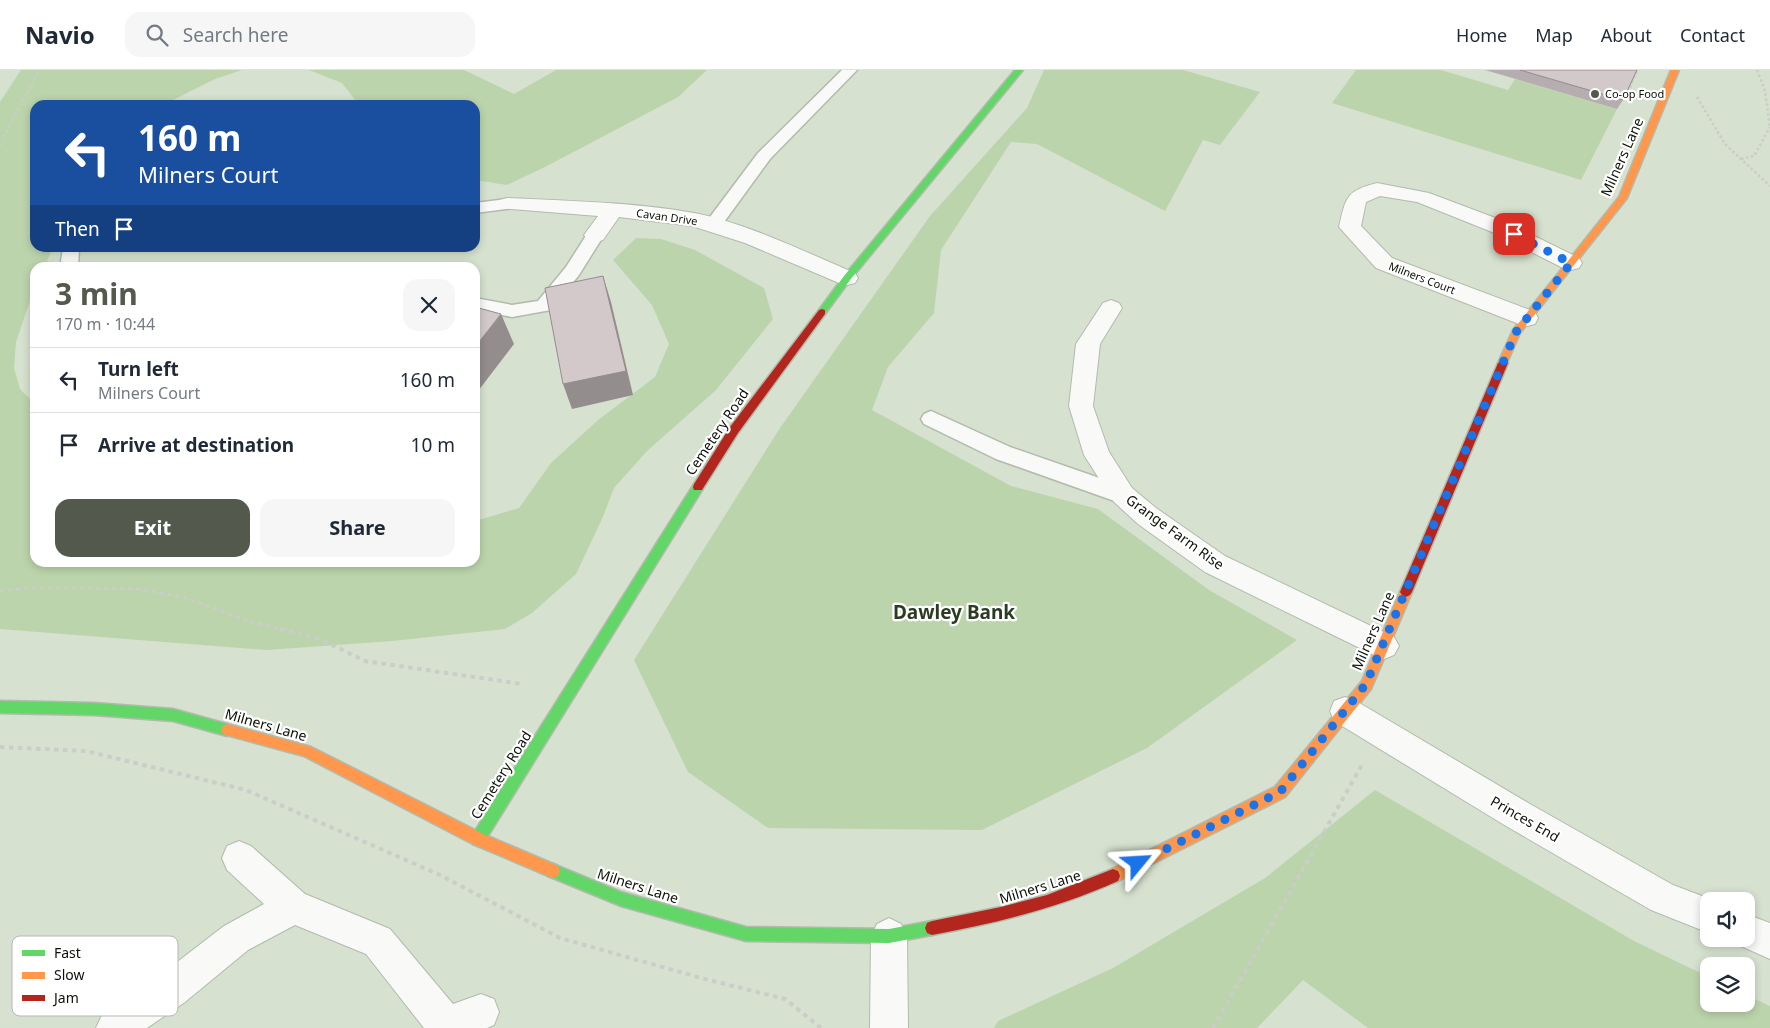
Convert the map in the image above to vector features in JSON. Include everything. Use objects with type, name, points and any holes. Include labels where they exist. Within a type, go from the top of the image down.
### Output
[{"type":"street","name":"Cemetery Road","points":[[478,839],[734,430],[847,278],[1019,70]]},
{"type":"street","name":"Milners Lane","points":[[0,707],[94,709],[173,715],[306,751],[478,839],[621,899],[746,934],[889,936],[991,916],[1085,890],[1280,792],[1366,684],[1384,646],[1516,332],[1623,198],[1675,70]]},
{"type":"street","name":"Milners Court","points":[[1527,318],[1384,263],[1350,227],[1356,199],[1377,189],[1422,197],[1499,227],[1571,263]]},
{"type":"street","name":"Cavan Drive","points":[[507,204],[613,210],[694,220],[754,238],[847,278]]},
{"type":"street","points":[[595,235],[613,210]]},
{"type":"street","name":"Grange Farm Rise","points":[[1111,308],[1088,344],[1081,406],[1097,455],[1123,495],[1147,516],[1215,564],[1384,646]]},
{"type":"street","name":"Princes End","points":[[1346,711],[1518,815],[1663,898],[1700,912]]},
{"type":"street","points":[[238,858],[293,907],[378,941],[444,1027],[481,1012]]},
{"type":"street","points":[[178,983],[236,938],[293,907]]},
{"type":"street","points":[[1755,935],[1770,941]]},
{"type":"street","points":[[889,936],[889,1028]]},
{"type":"street","points":[[115,1028],[132,1016]]},
{"type":"lane","points":[[713,226],[764,156],[850,70]]},
{"type":"lane","points":[[480,207],[507,204]]},
{"type":"lane","points":[[480,305],[512,311],[544,306],[574,271],[595,235]]},
{"type":"lane","points":[[931,419],[1003,453],[1123,495]]},
{"type":"path","points":[[0,146],[13,118],[40,70]]},
{"type":"path","points":[[1741,159],[1754,156],[1770,127],[1765,91],[1756,70]]},
{"type":"path","points":[[1695,94],[1725,144],[1770,186]]},
{"type":"path","points":[[0,591],[27,588],[137,589],[174,595],[248,620],[320,638],[365,661],[522,684]]},
{"type":"path","points":[[1213,1028],[1380,732]]},
{"type":"path","points":[[0,747],[86,751],[246,790],[440,876],[560,938],[700,978],[785,999],[821,1028]]},
{"type":"green space","points":[[21,70],[242,70],[215,79],[173,100],[30,100],[30,252],[51,252],[46,262],[30,262],[30,301],[16,342],[14,368],[20,389],[30,399],[30,567],[480,567],[480,520],[519,508],[551,463],[598,420],[655,377],[669,344],[652,305],[613,260],[636,238],[661,239],[695,250],[764,288],[773,319],[716,390],[647,451],[614,488],[602,519],[576,574],[532,613],[505,629],[392,641],[267,650],[0,629],[0,102]]},
{"type":"green space","points":[[309,70],[464,70],[514,94],[556,70],[707,70],[678,97],[507,185],[480,181],[480,100],[355,100],[342,83]]},
{"type":"green space","points":[[1044,70],[1183,70],[1260,92],[1220,145],[1203,140],[1165,211],[1037,144],[1011,142],[941,250],[934,313],[888,367],[872,410],[1011,486],[1098,509],[1209,590],[1297,640],[1147,748],[982,830],[768,828],[688,772],[634,660],[780,428],[930,216],[1027,108]]},
{"type":"green space","points":[[1356,70],[1441,70],[1508,90],[1515,79],[1617,109],[1581,180],[1332,103]]},
{"type":"green space","points":[[1375,790],[1634,941],[1700,973],[1700,1012],[1755,1012],[1755,999],[1770,1006],[1770,1028],[1368,1028],[1303,980],[1257,1028],[994,1028],[998,1021],[1113,968],[1265,878]]},
{"type":"building","points":[[1520,70],[1637,70],[1623,100]]},
{"type":"building","points":[[603,276],[626,371],[563,384],[545,288]]},
{"type":"building","points":[[480,308],[501,314],[480,341]]},
{"type":"traffic: fast","points":[[822,312],[847,278],[1019,70]]},
{"type":"traffic: fast","points":[[478,839],[698,487]]},
{"type":"traffic: fast","points":[[0,707],[94,709],[173,715],[227,730]]},
{"type":"traffic: fast","points":[[553,871],[621,899],[746,934],[889,936],[932,928]]},
{"type":"traffic: slow","points":[[1503,363],[1516,332],[1623,198],[1675,70]]},
{"type":"traffic: slow","points":[[1113,876],[1280,792],[1367,685],[1406,592]]},
{"type":"traffic: slow","points":[[227,730],[306,751],[478,839],[553,871]]},
{"type":"traffic: jam","points":[[698,487],[734,430],[822,312]]},
{"type":"traffic: jam","points":[[1406,592],[1503,363]]},
{"type":"traffic: jam","points":[[932,928],[1001,914],[1047,902],[1092,886],[1113,876]]},
{"type":"place","name":"Co-op Food","points":[[1595,94]]},
{"type":"district","name":"Dawley Bank","points":[[954,612]]},
{"type":"route","points":[[1138,863],[1280,792],[1366,684],[1384,646],[1516,332],[1571,263],[1514,234]]}]
